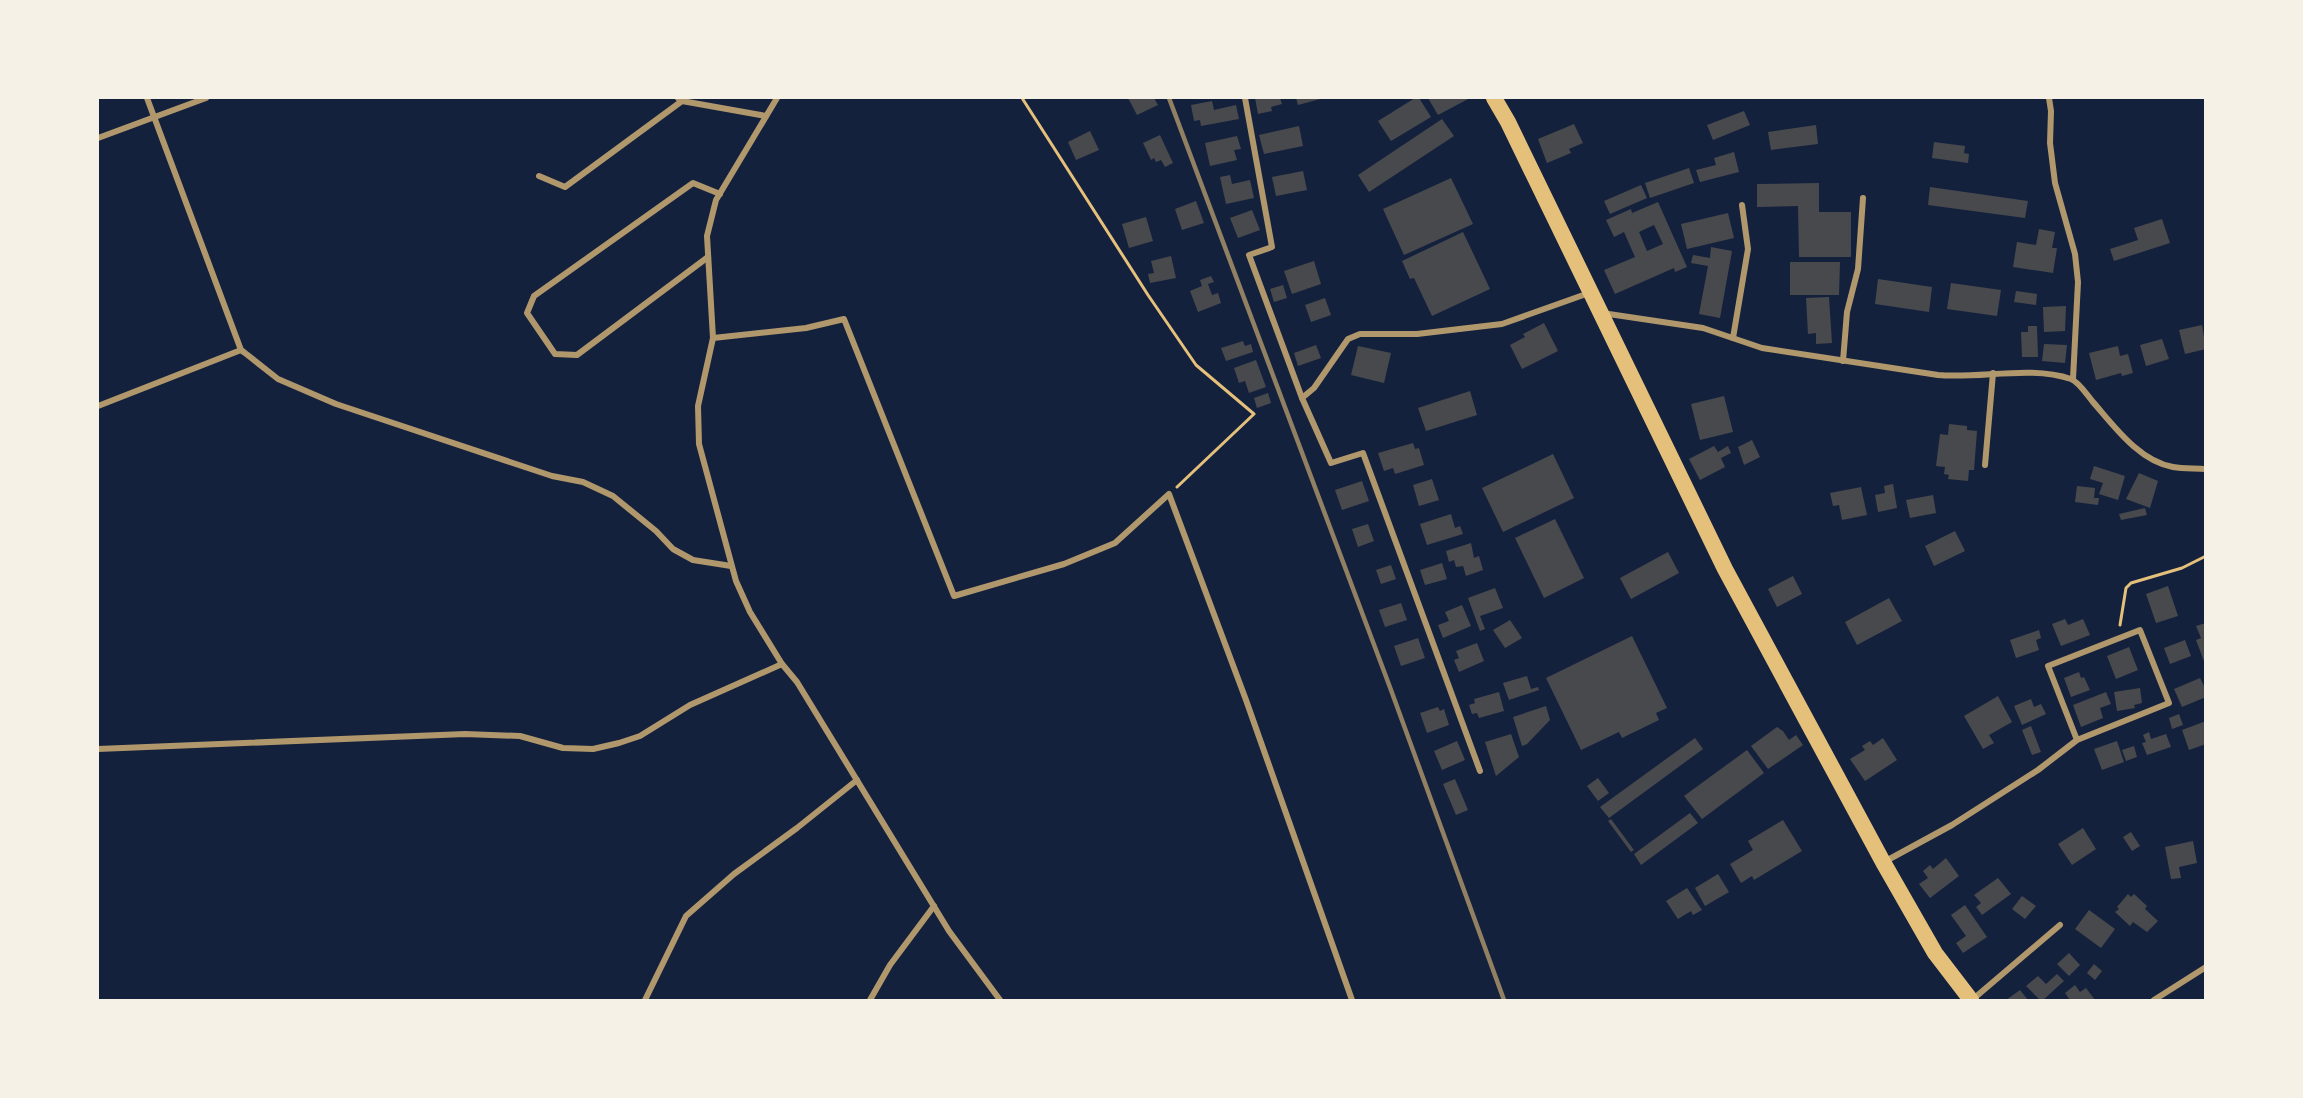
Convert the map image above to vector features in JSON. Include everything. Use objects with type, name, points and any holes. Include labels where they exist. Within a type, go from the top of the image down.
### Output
[{"type":"highway","points":[[1494,98],[1592,292],[1725,569],[1883,862],[1935,953],[1971,1000]]},
{"type":"street","points":[[147,98],[241,350],[278,378],[336,404],[552,476],[583,482],[613,496],[656,531],[673,549],[693,560],[731,566]]},
{"type":"street","points":[[98,138],[206,98]]},
{"type":"street","points":[[777,98],[716,200],[707,237],[712,338],[698,406],[699,444],[731,566],[750,612],[782,664],[797,681],[972,965],[1000,1000]]},
{"type":"street","points":[[1245,98],[1272,247],[1249,255],[1302,398],[1331,463],[1363,453],[1480,771]]},
{"type":"street","points":[[2049,98],[2050,143],[2055,183],[2075,254],[2078,282],[2073,379]]},
{"type":"street","points":[[538,176],[565,188],[680,99],[766,116]]},
{"type":"street","points":[[708,257],[577,355],[555,354],[527,313],[534,296],[693,183],[720,194]]},
{"type":"street","points":[[1843,360],[1847,312],[1858,269],[1863,198]]},
{"type":"street","points":[[1733,338],[1748,249],[1742,205]]},
{"type":"street","points":[[1302,398],[1314,388],[1348,339],[1360,334],[1418,334],[1502,324],[1592,292]]},
{"type":"street","points":[[1602,313],[1703,328],[1762,348],[1964,377],[1993,373],[2039,373],[2073,379],[2122,435],[2152,460],[2172,467],[2205,469]]},
{"type":"street","points":[[712,338],[806,328],[844,318],[954,596],[1064,564],[1115,543],[1169,495],[1250,710],[1352,1000]]},
{"type":"street","points":[[98,406],[241,350]]},
{"type":"street","points":[[1985,465],[1993,373]]},
{"type":"street","points":[[1883,862],[1952,825],[2038,770],[2077,740],[2169,704],[2140,630],[2048,666],[2077,740]]},
{"type":"street","points":[[98,749],[465,734],[520,736],[563,748],[592,749],[640,736],[690,705],[782,664]]},
{"type":"street","points":[[645,1000],[686,916],[734,874],[857,780]]},
{"type":"street","points":[[870,1000],[890,965],[934,906]]},
{"type":"street","points":[[1971,1000],[2060,925]]},
{"type":"street","points":[[2154,1000],[2205,967]]},
{"type":"path","points":[[1022,98],[1148,295],[1196,365],[1254,414],[1169,495]]},
{"type":"path","points":[[2118,639],[2126,588],[2131,583],[2182,568],[2205,556]]},
{"type":"building","points":[[1128,98],[1154,98],[1158,105],[1137,115]]},
{"type":"building","points":[[1255,98],[1280,98],[1282,104],[1271,107],[1272,111],[1258,114]]},
{"type":"building","points":[[1296,98],[1324,98],[1298,105]]},
{"type":"building","points":[[1415,98],[1419,98],[1431,117],[1391,141],[1378,121]]},
{"type":"building","points":[[1428,98],[1470,98],[1438,115]]},
{"type":"building","points":[[1212,101],[1214,110],[1236,105],[1239,119],[1201,126],[1200,120],[1194,121],[1191,105]]},
{"type":"building","points":[[1744,111],[1750,125],[1713,140],[1707,125]]},
{"type":"building","points":[[1442,119],[1454,136],[1369,192],[1358,175]]},
{"type":"building","points":[[1574,124],[1583,143],[1569,149],[1571,153],[1547,163],[1538,139]]},
{"type":"building","points":[[1816,125],[1818,144],[1771,150],[1768,132]]},
{"type":"building","points":[[1299,126],[1303,146],[1264,154],[1259,135]]},
{"type":"building","points":[[1090,131],[1099,150],[1076,160],[1068,142]]},
{"type":"building","points":[[1160,135],[1173,163],[1165,167],[1161,160],[1156,162],[1154,158],[1151,160],[1143,143]]},
{"type":"building","points":[[1237,136],[1241,149],[1234,150],[1237,160],[1210,166],[1205,143]]},
{"type":"building","points":[[1934,142],[1965,146],[1964,153],[1969,154],[1968,163],[1932,158]]},
{"type":"building","points":[[1734,152],[1739,172],[1700,182],[1696,170],[1716,165],[1714,158]]},
{"type":"building","points":[[1689,168],[1694,183],[1650,198],[1645,183]]},
{"type":"building","points":[[1303,171],[1307,190],[1276,196],[1272,177]]},
{"type":"building","points":[[1230,175],[1232,184],[1250,180],[1254,198],[1226,204],[1220,177]]},
{"type":"building","points":[[1451,178],[1473,224],[1404,255],[1383,209]]},
{"type":"building","points":[[1819,183],[1819,212],[1851,212],[1851,257],[1799,257],[1798,206],[1757,207],[1757,184]]},
{"type":"building","points":[[1641,185],[1647,198],[1610,214],[1604,201]]},
{"type":"building","points":[[1930,187],[2028,201],[2025,218],[1928,205]]},
{"type":"building","points":[[1196,201],[1204,223],[1182,230],[1175,209]]},
{"type":"building","points":[[1658,202],[1687,267],[1675,272],[1674,268],[1615,294],[1604,270],[1635,257],[1624,232],[1614,237],[1606,220],[1631,209],[1632,213]],"holes":[[[1654,225],[1663,244],[1647,251],[1639,232]]]},
{"type":"building","points":[[1252,210],[1260,230],[1238,238],[1230,218]]},
{"type":"building","points":[[1728,213],[1734,238],[1687,249],[1681,224]]},
{"type":"building","points":[[1146,217],[1153,241],[1129,248],[1122,224]]},
{"type":"building","points":[[2162,219],[2170,243],[2114,261],[2110,249],[2138,240],[2134,228]]},
{"type":"building","points":[[2039,229],[2055,232],[2052,248],[2057,248],[2053,273],[2013,267],[2017,242],[2036,245]]},
{"type":"building","points":[[1463,232],[1490,289],[1432,316],[1414,278],[1410,279],[1402,261]]},
{"type":"building","points":[[1711,247],[1732,251],[1720,318],[1699,314],[1708,266],[1691,263],[1693,255],[1710,258]]},
{"type":"building","points":[[1171,256],[1176,278],[1150,283],[1148,274],[1154,273],[1151,261]]},
{"type":"building","points":[[1314,261],[1321,284],[1292,294],[1284,271]]},
{"type":"building","points":[[1790,262],[1840,262],[1839,295],[1790,295]]},
{"type":"building","points":[[1211,276],[1214,282],[1208,284],[1212,295],[1218,293],[1221,303],[1198,312],[1190,291],[1202,286],[1200,280]]},
{"type":"building","points":[[1878,279],[1932,287],[1929,312],[1875,304]]},
{"type":"building","points":[[1951,283],[2001,290],[1997,316],[1947,309]]},
{"type":"building","points":[[1283,285],[1287,298],[1274,302],[1270,289]]},
{"type":"building","points":[[2016,291],[2037,294],[2036,305],[2014,302]]},
{"type":"building","points":[[1829,297],[1832,343],[1816,344],[1816,333],[1808,334],[1806,298]]},
{"type":"building","points":[[1325,298],[1331,315],[1311,322],[1305,305]]},
{"type":"building","points":[[2066,306],[2065,331],[2044,332],[2043,307]]},
{"type":"building","points":[[1544,323],[1558,351],[1522,369],[1510,345],[1525,337],[1523,334]]},
{"type":"building","points":[[2202,325],[2206,349],[2185,354],[2179,330]]},
{"type":"building","points":[[2028,326],[2037,326],[2038,357],[2022,357],[2021,332],[2028,332]]},
{"type":"building","points":[[2162,339],[2169,359],[2146,366],[2140,345]]},
{"type":"building","points":[[1243,341],[1245,346],[1251,344],[1253,352],[1226,361],[1221,348]]},
{"type":"building","points":[[2044,344],[2067,345],[2065,363],[2042,361]]},
{"type":"building","points":[[1316,345],[1321,358],[1298,366],[1294,353]]},
{"type":"building","points":[[1358,346],[1391,353],[1384,383],[1351,375]]},
{"type":"building","points":[[2118,346],[2120,356],[2128,354],[2133,373],[2122,376],[2121,373],[2096,380],[2089,353]]},
{"type":"building","points":[[1256,360],[1266,387],[1249,393],[1245,381],[1239,383],[1234,368]]},
{"type":"building","points":[[1470,391],[1477,415],[1426,431],[1418,408]]},
{"type":"building","points":[[1268,393],[1271,403],[1257,408],[1254,398]]},
{"type":"building","points":[[1724,396],[1733,432],[1700,440],[1691,404]]},
{"type":"building","points":[[1949,424],[1967,426],[1967,430],[1977,431],[1974,470],[1969,470],[1968,481],[1948,479],[1949,475],[1944,474],[1945,467],[1936,466],[1940,434],[1948,435]]},
{"type":"building","points":[[1752,440],[1760,457],[1744,465],[1738,447]]},
{"type":"building","points":[[1413,443],[1415,449],[1419,448],[1424,465],[1395,474],[1393,468],[1384,471],[1378,453]]},
{"type":"building","points":[[1714,446],[1718,452],[1728,446],[1731,453],[1721,458],[1725,467],[1700,480],[1689,459]]},
{"type":"building","points":[[1553,454],[1574,498],[1503,532],[1482,488]]},
{"type":"building","points":[[2094,466],[2125,476],[2118,500],[2099,494],[2103,483],[2090,479]]},
{"type":"building","points":[[2139,473],[2158,481],[2150,508],[2126,499]]},
{"type":"building","points":[[1432,479],[1439,500],[1419,506],[1413,485]]},
{"type":"building","points":[[1362,481],[1369,501],[1342,510],[1335,490]]},
{"type":"building","points":[[1893,484],[1897,508],[1878,512],[1875,495],[1885,493],[1884,486]]},
{"type":"building","points":[[2077,486],[2095,488],[2094,498],[2099,498],[2098,505],[2075,502]]},
{"type":"building","points":[[1861,487],[1867,515],[1842,520],[1839,505],[1833,506],[1830,493]]},
{"type":"building","points":[[1933,495],[1936,513],[1910,518],[1906,500]]},
{"type":"building","points":[[2145,508],[2147,515],[2121,520],[2119,514]]},
{"type":"building","points":[[1451,514],[1455,528],[1460,526],[1463,534],[1427,545],[1420,524]]},
{"type":"building","points":[[1555,519],[1584,578],[1544,598],[1515,538]]},
{"type":"building","points":[[1368,524],[1374,541],[1358,547],[1352,529]]},
{"type":"building","points":[[1955,531],[1965,551],[1934,566],[1925,546]]},
{"type":"building","points":[[1471,543],[1474,558],[1479,556],[1483,570],[1466,576],[1463,566],[1456,567],[1454,560],[1449,562],[1446,551]]},
{"type":"building","points":[[1668,552],[1679,573],[1631,599],[1620,578]]},
{"type":"building","points":[[1442,563],[1447,579],[1425,585],[1420,570]]},
{"type":"building","points":[[1391,565],[1396,579],[1381,584],[1376,570]]},
{"type":"building","points":[[1793,576],[1802,594],[1777,607],[1768,589]]},
{"type":"building","points":[[2168,586],[2178,616],[2156,623],[2146,594]]},
{"type":"building","points":[[1495,588],[1503,608],[1480,616],[1485,629],[1480,631],[1468,598]]},
{"type":"building","points":[[1889,598],[1902,621],[1857,645],[1845,622]]},
{"type":"building","points":[[1401,603],[1407,620],[1385,627],[1379,610]]},
{"type":"building","points":[[1462,605],[1471,626],[1443,638],[1438,625],[1449,621],[1445,612]]},
{"type":"building","points":[[2065,619],[2068,625],[2083,619],[2090,635],[2061,646],[2052,624]]},
{"type":"building","points":[[1510,620],[1522,638],[1505,648],[1493,630]]},
{"type":"building","points":[[2206,623],[2205,664],[2196,640],[2201,638],[2196,626]]},
{"type":"building","points":[[2039,630],[2041,638],[2036,640],[2039,650],[2016,658],[2010,640]]},
{"type":"building","points":[[1632,636],[1667,708],[1656,713],[1659,720],[1622,738],[1619,732],[1581,750],[1546,678]]},
{"type":"building","points":[[1418,638],[1425,658],[1401,666],[1394,646]]},
{"type":"building","points":[[2185,640],[2191,656],[2170,664],[2164,648]]},
{"type":"building","points":[[1477,643],[1484,661],[1459,672],[1454,660],[1459,658],[1456,651]]},
{"type":"building","points":[[2129,647],[2138,670],[2116,679],[2107,656]]},
{"type":"building","points":[[2079,672],[2090,690],[2071,697],[2064,678]]},
{"type":"building","points":[[1527,676],[1531,689],[1538,687],[1539,690],[1509,700],[1503,683]]},
{"type":"building","points":[[2200,678],[2206,690],[2206,697],[2182,707],[2174,689]]},
{"type":"building","points":[[2140,688],[2142,703],[2134,705],[2135,708],[2117,711],[2114,692]]},
{"type":"building","points":[[1499,692],[1504,711],[1479,718],[1477,713],[1472,714],[1469,705],[1475,703],[1474,699]]},
{"type":"building","points":[[2106,692],[2111,704],[2100,708],[2103,718],[2081,727],[2073,705]]},
{"type":"building","points":[[1998,696],[2012,722],[1989,735],[1994,743],[1983,749],[1964,716]]},
{"type":"building","points":[[2031,699],[2034,707],[2041,704],[2046,714],[2022,725],[2014,706]]},
{"type":"building","points":[[1546,706],[1550,720],[1527,744],[1522,746],[1513,717]]},
{"type":"building","points":[[1438,707],[1440,711],[1444,709],[1449,725],[1427,733],[1420,713]]},
{"type":"building","points":[[2179,714],[2183,725],[2172,729],[2169,718]]},
{"type":"building","points":[[2206,721],[2206,744],[2189,750],[2182,730]]},
{"type":"building","points":[[2031,726],[2041,752],[2032,755],[2022,730]]},
{"type":"building","points":[[1777,727],[1789,740],[1796,735],[1803,745],[1768,769],[1751,746]]},
{"type":"building","points":[[2149,732],[2151,739],[2166,734],[2171,747],[2147,755],[2142,743],[2146,742],[2143,735]]},
{"type":"building","points":[[1511,734],[1519,757],[1496,776],[1485,742]]},
{"type":"building","points":[[1695,738],[1703,749],[1609,818],[1600,807]]},
{"type":"building","points":[[1883,738],[1897,760],[1865,781],[1850,759],[1865,750],[1862,746],[1870,741],[1873,745]]},
{"type":"building","points":[[1457,741],[1465,760],[1442,770],[1434,751]]},
{"type":"building","points":[[2117,741],[2124,762],[2102,770],[2094,749]]},
{"type":"building","points":[[2134,746],[2137,757],[2126,761],[2122,750]]},
{"type":"building","points":[[1747,750],[1764,773],[1702,819],[1684,796]]},
{"type":"building","points":[[1598,778],[1609,793],[1598,801],[1587,786]]},
{"type":"building","points":[[1455,779],[1468,810],[1456,815],[1443,784]]},
{"type":"building","points":[[1690,813],[1698,823],[1641,865],[1634,854]]},
{"type":"building","points":[[1611,819],[1634,850],[1631,852],[1608,821]]},
{"type":"building","points":[[1783,820],[1802,851],[1754,880],[1752,876],[1741,883],[1730,864],[1753,850],[1748,841]]},
{"type":"building","points":[[2083,828],[2096,849],[2072,865],[2058,844]]},
{"type":"building","points":[[2131,832],[2140,846],[2132,851],[2123,837]]},
{"type":"building","points":[[2193,841],[2197,863],[2179,867],[2181,878],[2171,879],[2165,847]]},
{"type":"building","points":[[1946,858],[1959,876],[1930,898],[1919,884],[1928,878],[1923,871],[1930,865],[1933,869]]},
{"type":"building","points":[[1718,874],[1729,892],[1705,906],[1695,888]]},
{"type":"building","points":[[1998,878],[2011,894],[1982,915],[1976,907],[1981,903],[1974,895]]},
{"type":"building","points":[[1687,888],[1702,910],[1693,915],[1691,911],[1678,919],[1666,901]]},
{"type":"building","points":[[2128,894],[2131,897],[2134,894],[2158,921],[2147,932],[2133,922],[2130,926],[2115,912]]},
{"type":"building","points":[[2022,896],[2036,906],[2025,919],[2012,909]]},
{"type":"building","points":[[1965,905],[1987,937],[1963,953],[1956,943],[1966,936],[1951,915]]},
{"type":"building","points":[[2089,910],[2115,929],[2101,948],[2075,929]]},
{"type":"building","points":[[2069,953],[2080,965],[2069,976],[2057,964]]},
{"type":"building","points":[[2094,964],[2102,971],[2095,980],[2087,973]]},
{"type":"building","points":[[2057,974],[2064,981],[2043,1000],[2040,1000],[2026,986],[2038,976],[2046,984]]},
{"type":"building","points":[[2075,985],[2080,992],[2086,988],[2095,1000],[2070,1000],[2065,993]]},
{"type":"building","points":[[2020,990],[2028,1000],[2006,1000]]},
{"type":"railway","points":[[1169,98],[1391,690],[1504,1000]]}]
